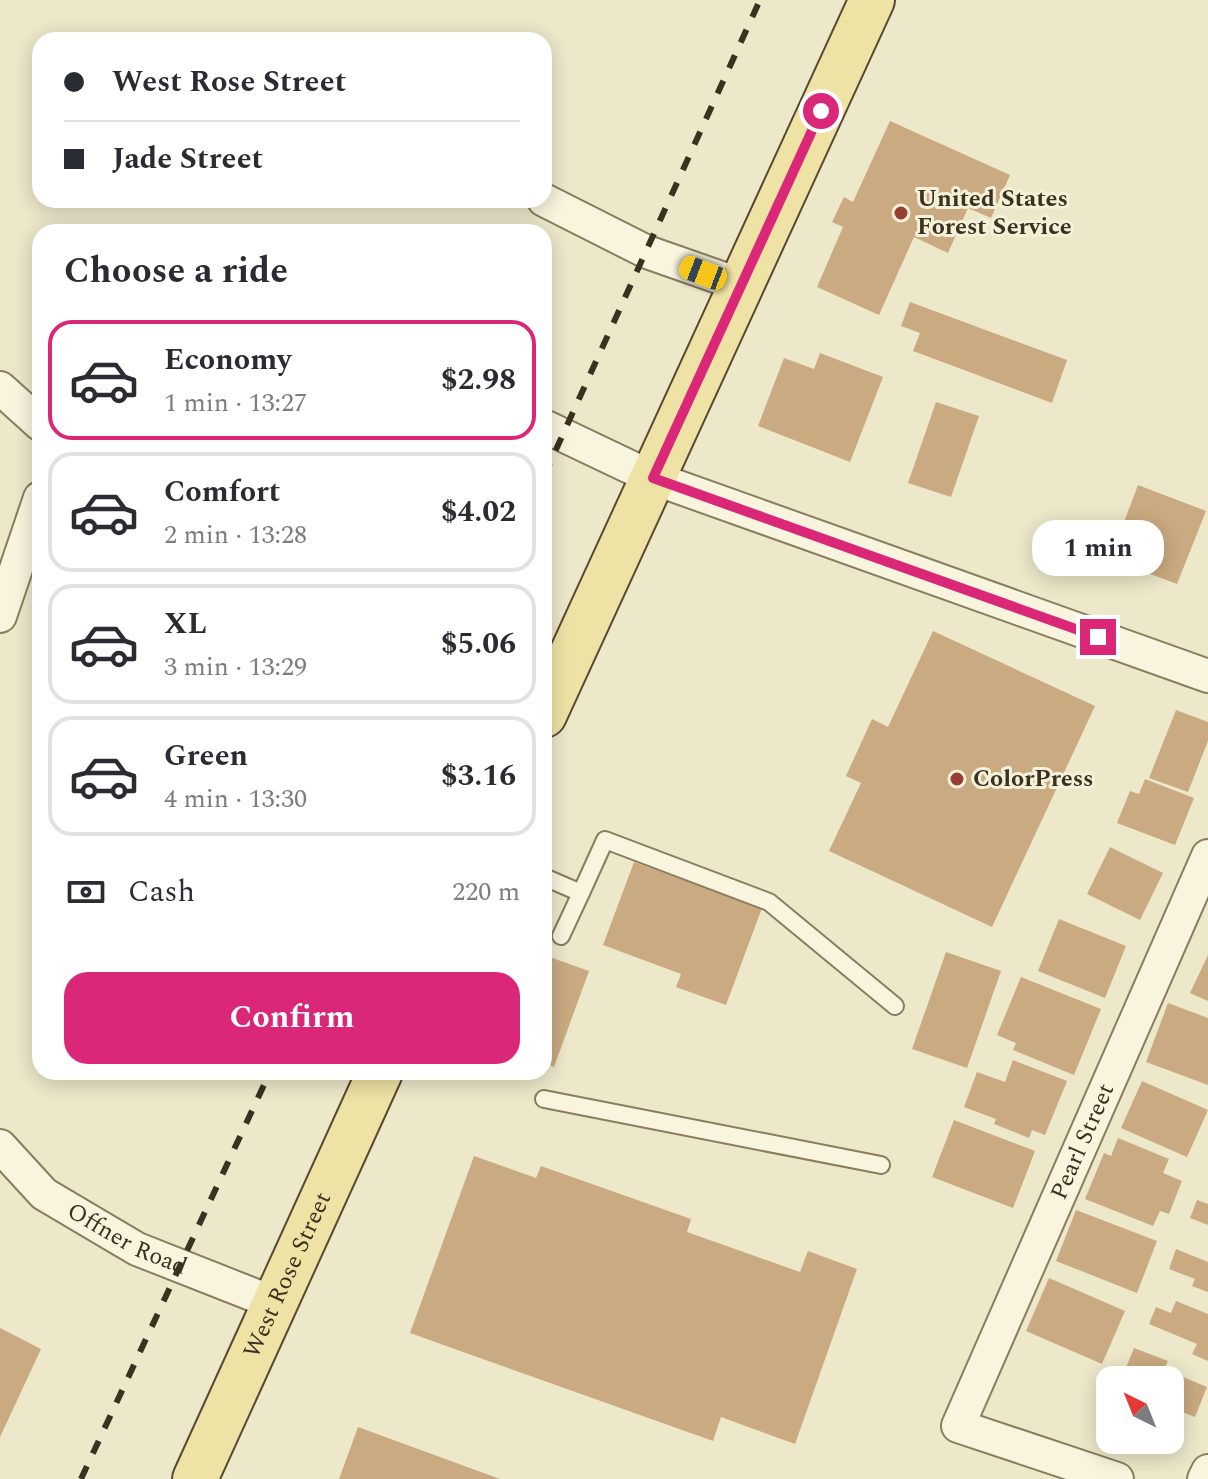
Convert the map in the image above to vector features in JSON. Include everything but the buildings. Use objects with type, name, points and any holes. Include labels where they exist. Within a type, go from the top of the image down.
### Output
[{"type":"main road","points":[[552,698],[872,0]]},
{"type":"main road","name":"West Rose Street","points":[[195,1479],[376,1080]]},
{"type":"street","points":[[552,204],[647,252],[741,285]]},
{"type":"street","points":[[0,388],[32,417]]},
{"type":"street","points":[[552,430],[653,478],[1208,676]]},
{"type":"street","points":[[0,616],[32,522]]},
{"type":"street","name":"Pearl Street","points":[[1117,1479],[958,1426],[1208,856]]},
{"type":"street","name":"Offner Road","points":[[0,1146],[44,1194],[137,1249],[274,1303]]},
{"type":"street","points":[[1204,1479],[1208,1471]]},
{"type":"lane","points":[[561,936],[605,840],[769,902],[895,1006]]},
{"type":"lane","points":[[552,880],[581,893]]},
{"type":"lane","points":[[544,1099],[881,1165]]},
{"type":"railway","points":[[552,458],[760,0]]},
{"type":"railway","points":[[81,1479],[266,1080]]},
{"type":"place","name":"United States Forest Service","points":[[901,213]]},
{"type":"place","name":"ColorPress","points":[[957,779]]},
{"type":"route","points":[[821,111],[653,478],[1098,637]]}]
